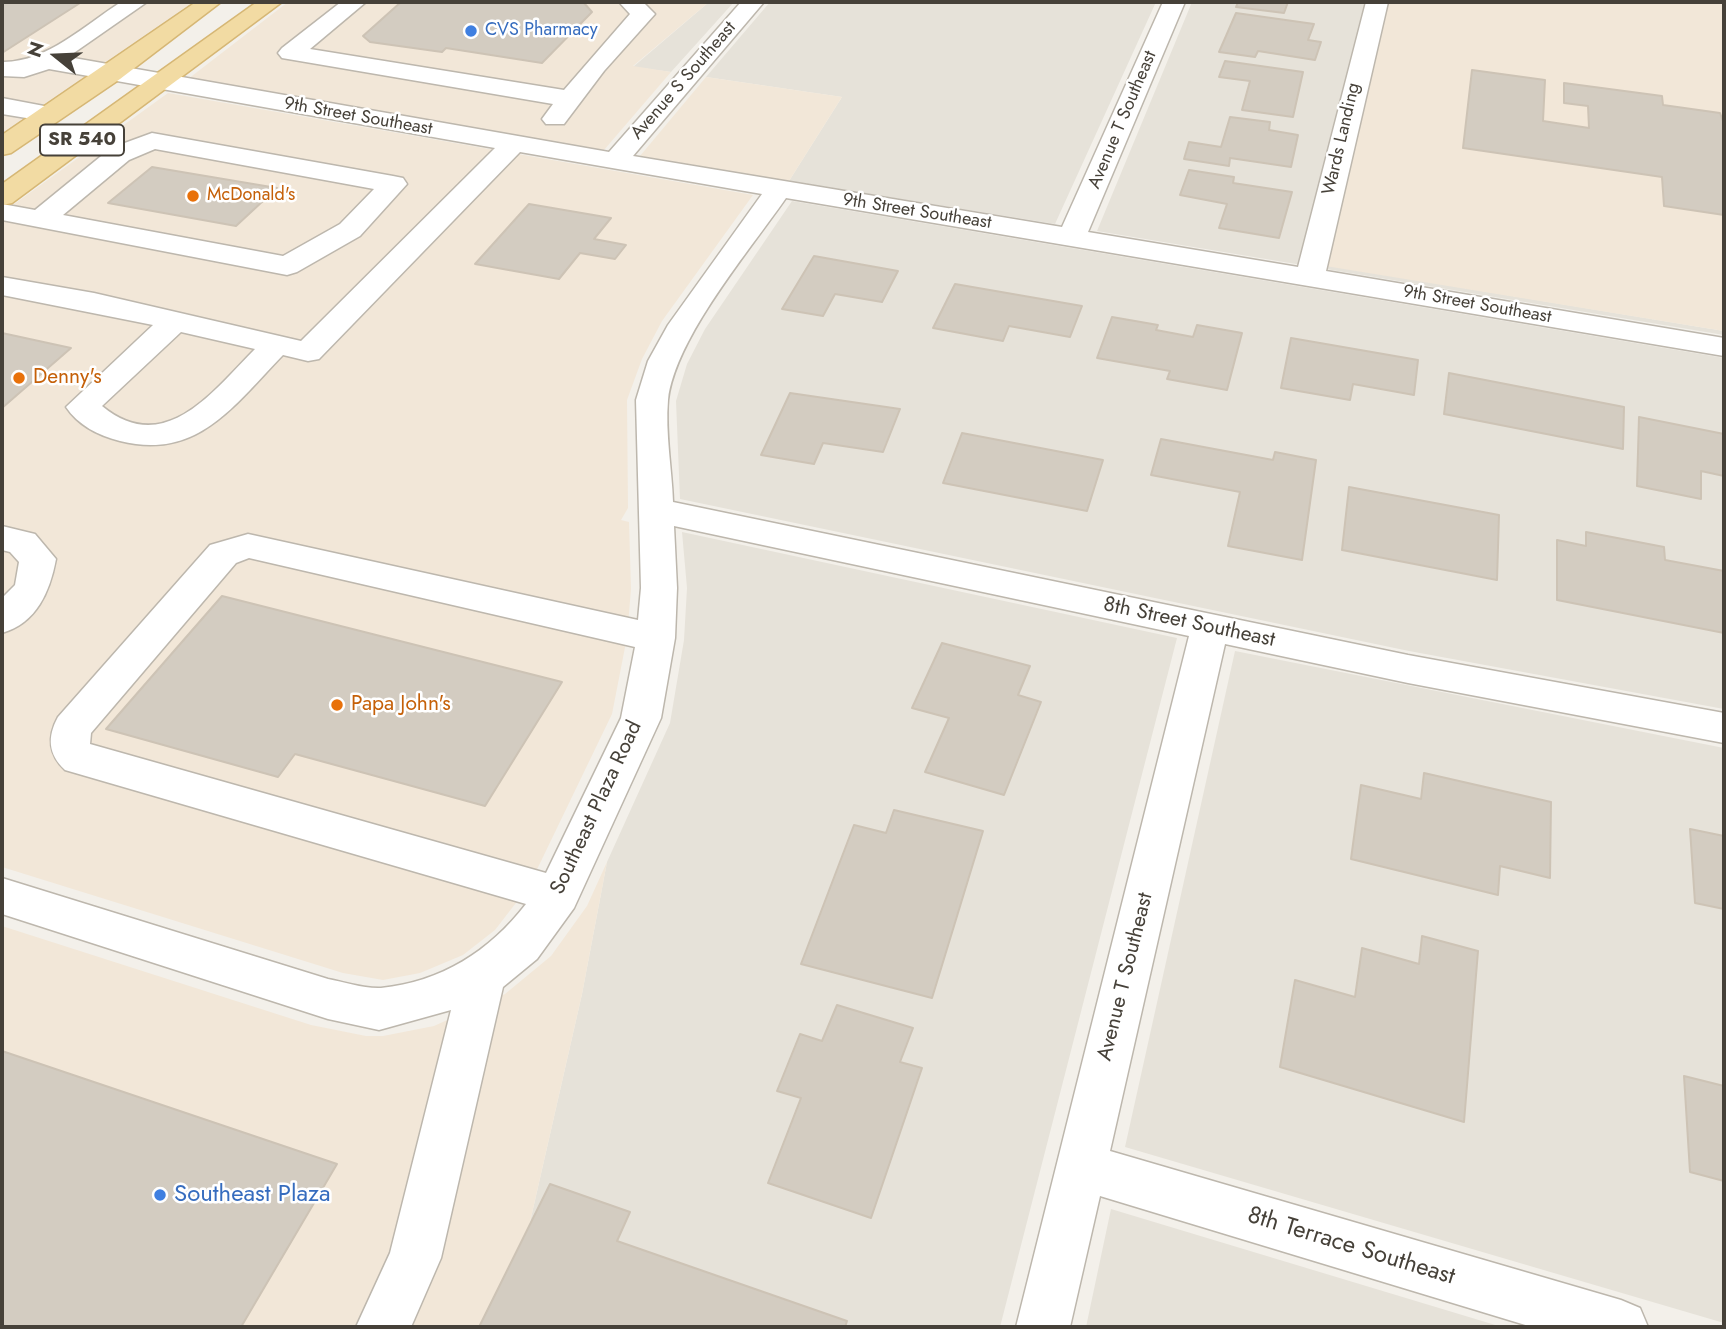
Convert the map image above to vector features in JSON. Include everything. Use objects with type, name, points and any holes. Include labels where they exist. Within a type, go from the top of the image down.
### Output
[{"type":"main road","name":"SR 540","points":[[2,147],[111,74],[211,2]]},
{"type":"main road","name":"SR 540","points":[[2,197],[163,83],[271,2]]},
{"type":"street","points":[[2,69],[24,70],[47,61],[136,2]]},
{"type":"street","points":[[355,2],[290,53],[570,99]]},
{"type":"street","points":[[2,286],[175,321],[308,352],[570,99],[595,65],[643,14],[630,2]]},
{"type":"street","name":"Avenue S Southeast","points":[[615,161],[753,2]]},
{"type":"street","name":"Avenue T Southeast","points":[[1072,237],[1174,2]]},
{"type":"street","name":"Wards Landing","points":[[1310,278],[1377,2]]},
{"type":"street","name":"9th Street Southeast","points":[[47,61],[779,189],[1724,346]]},
{"type":"street","points":[[2,106],[51,114]]},
{"type":"street","points":[[317,170],[379,121]]},
{"type":"street","points":[[2,212],[287,266],[350,230],[393,184],[152,141],[120,154],[40,219]]},
{"type":"street","name":"Southeast Plaza Road","points":[[2,896],[328,999],[379,1009],[428,998],[482,976],[522,945],[558,895],[641,718],[656,638],[659,588],[652,400],[664,361],[683,325],[779,189]]},
{"type":"street","points":[[175,321],[82,407],[112,429],[155,438],[196,422],[276,345]]},
{"type":"street","name":"8th Street Southeast","points":[[654,510],[1210,628],[1724,728]]},
{"type":"street","points":[[2,538],[22,543],[38,559],[32,590],[2,620]]},
{"type":"street","points":[[558,895],[79,759],[70,752],[68,741],[72,728],[223,554],[248,546],[656,638]]},
{"type":"street","name":"Avenue T Southeast","points":[[1043,1327],[1210,628]]},
{"type":"street","points":[[383,1327],[415,1258],[482,976]]},
{"type":"street","name":"8th Terrace Southeast","points":[[1080,1166],[1621,1327]]},
{"type":"shaded area","points":[[2,2],[193,2],[2,133]]},
{"type":"shaded area","points":[[288,2],[709,2],[633,66],[671,72],[604,150],[188,79]]},
{"type":"shaded area","points":[[709,2],[734,2],[671,72],[633,67]]},
{"type":"shaded area","points":[[770,2],[1156,2],[1055,224],[789,181],[842,97],[706,77]]},
{"type":"shaded area","points":[[1192,2],[1376,2],[1307,262],[1724,331],[1724,335],[1097,231]]},
{"type":"shaded area","points":[[1376,2],[1724,2],[1724,331],[1307,263]]},
{"type":"shaded area","points":[[706,77],[842,97],[789,181],[640,156]]},
{"type":"shaded area","points":[[168,93],[753,195],[662,321],[642,359],[627,400],[628,508],[621,520],[629,522],[631,589],[627,637],[612,714],[529,886],[495,930],[463,955],[420,973],[383,980],[343,973],[2,867],[2,213]]},
{"type":"shaded area","points":[[792,201],[1724,358],[1724,709],[1409,651],[680,499],[676,401],[687,364],[705,329]]},
{"type":"shaded area","points":[[682,532],[1177,638],[1000,1327],[483,1327],[525,1244],[582,994],[607,862],[670,723],[684,640],[687,588]]},
{"type":"shaded area","points":[[1235,651],[1724,748],[1724,1323],[1125,1147]]},
{"type":"shaded area","points":[[607,862],[582,994],[525,1244],[483,1327],[2,1327],[2,926],[311,1025],[366,1036],[383,1036],[434,1026],[505,994],[551,956],[587,906]]},
{"type":"shaded area","points":[[1111,1209],[1502,1327],[1086,1327]]},
{"type":"building","points":[[2,2],[71,2],[80,3],[2,53]]},
{"type":"building","name":"CVS Pharmacy","points":[[401,2],[576,2],[584,3],[592,12],[542,63],[446,48],[442,52],[370,42],[363,36]]},
{"type":"building","points":[[1238,2],[1288,2],[1284,13],[1236,7]]},
{"type":"building","points":[[1236,13],[1314,24],[1308,40],[1321,42],[1315,60],[1258,51],[1255,57],[1219,52]]},
{"type":"building","points":[[1225,61],[1303,72],[1293,117],[1242,110],[1250,81],[1219,77]]},
{"type":"building","points":[[1472,70],[1545,80],[1543,121],[1589,128],[1588,106],[1564,103],[1564,83],[1662,96],[1663,105],[1720,113],[1724,124],[1724,215],[1664,206],[1662,177],[1463,148]]},
{"type":"building","points":[[1230,117],[1270,122],[1269,130],[1298,135],[1291,167],[1230,158],[1229,166],[1184,159],[1189,142],[1221,147]]},
{"type":"building","name":"McDonald's","points":[[152,167],[277,188],[236,226],[108,203]]},
{"type":"building","points":[[1189,170],[1234,177],[1233,183],[1292,192],[1279,238],[1219,228],[1227,204],[1180,195]]},
{"type":"building","points":[[529,204],[611,218],[594,239],[626,245],[615,259],[580,253],[559,279],[475,264]]},
{"type":"building","points":[[814,256],[898,271],[882,302],[835,294],[823,316],[782,309]]},
{"type":"building","points":[[955,284],[1082,306],[1070,337],[1009,326],[1003,341],[933,328]]},
{"type":"building","points":[[1112,317],[1158,325],[1156,330],[1193,337],[1197,325],[1242,333],[1227,390],[1167,379],[1170,371],[1097,358]]},
{"type":"building","name":"Denny's","points":[[2,333],[71,348],[2,408]]},
{"type":"building","points":[[1291,338],[1418,360],[1414,395],[1353,384],[1350,400],[1281,388]]},
{"type":"building","points":[[1449,373],[1624,407],[1623,449],[1444,414]]},
{"type":"building","points":[[790,393],[900,409],[883,452],[823,443],[814,464],[761,455]]},
{"type":"building","points":[[1639,417],[1724,434],[1724,476],[1701,471],[1701,499],[1637,486]]},
{"type":"building","points":[[962,433],[1103,460],[1087,511],[943,483]]},
{"type":"building","points":[[1161,439],[1273,460],[1275,452],[1316,460],[1302,560],[1228,546],[1240,492],[1151,475]]},
{"type":"building","points":[[1349,487],[1499,515],[1497,580],[1342,550]]},
{"type":"building","points":[[1586,532],[1664,547],[1665,560],[1724,571],[1724,633],[1557,600],[1557,540],[1586,546]]},
{"type":"building","name":"Papa John's","points":[[222,596],[562,682],[485,806],[295,754],[278,777],[106,729]]},
{"type":"building","points":[[942,643],[1030,666],[1018,695],[1041,702],[1004,795],[925,772],[949,718],[912,708]]},
{"type":"building","points":[[1424,773],[1551,802],[1550,878],[1500,866],[1498,895],[1351,859],[1361,785],[1421,799]]},
{"type":"building","points":[[894,810],[983,831],[932,998],[801,964],[854,825],[886,833]]},
{"type":"building","points":[[1690,829],[1724,836],[1724,909],[1695,903]]},
{"type":"building","points":[[1422,936],[1478,951],[1464,1122],[1280,1067],[1295,980],[1355,997],[1362,948],[1419,964]]},
{"type":"building","points":[[837,1005],[913,1028],[900,1062],[922,1068],[871,1218],[768,1183],[801,1098],[777,1091],[800,1034],[822,1041]]},
{"type":"building","name":"Southeast Plaza","points":[[2,1051],[337,1164],[241,1327],[2,1327]]},
{"type":"building","points":[[1684,1076],[1724,1086],[1724,1181],[1690,1172]]},
{"type":"building","points":[[550,1184],[630,1212],[617,1241],[847,1321],[845,1327],[479,1327]]},
{"type":"place","name":"CVS Pharmacy","points":[[471,31]]},
{"type":"place","name":"McDonald's","points":[[193,196]]},
{"type":"place","name":"Denny's","points":[[19,378]]},
{"type":"place","name":"Papa John's","points":[[337,705]]},
{"type":"place","name":"Southeast Plaza","points":[[160,1195]]}]
